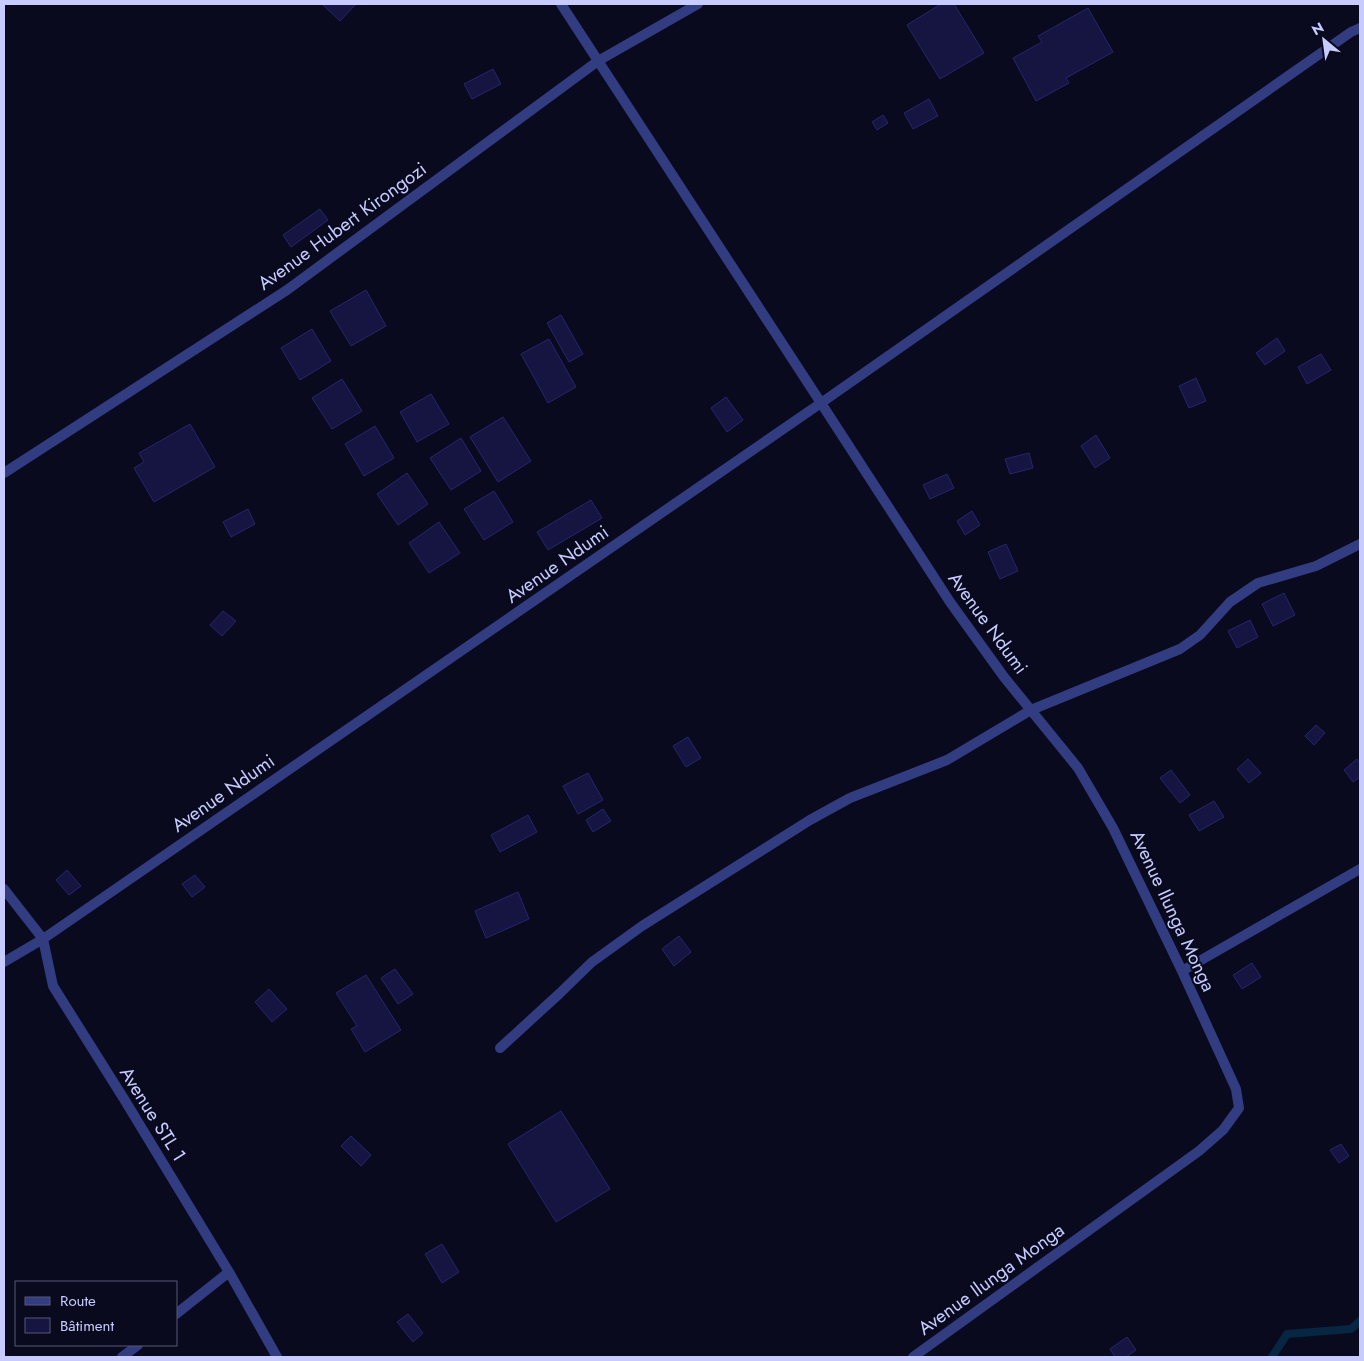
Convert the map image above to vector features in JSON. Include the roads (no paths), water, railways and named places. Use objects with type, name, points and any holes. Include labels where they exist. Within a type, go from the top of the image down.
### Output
[{"type":"street","points":[[561,4],[821,403],[1360,28]]},
{"type":"street","name":"Avenue Hubert Kirongozi","points":[[4,473],[286,290],[598,61],[698,4]]},
{"type":"street","name":"Avenue Ndumi","points":[[4,962],[43,938],[821,403],[950,602],[1004,677],[1031,710]]},
{"type":"street","points":[[500,1048],[592,962],[642,926],[810,820],[850,798],[947,760],[1031,710],[1180,649],[1200,635],[1230,602],[1258,583],[1316,566],[1360,544]]},
{"type":"street","name":"Avenue Ilunga Monga","points":[[913,1357],[1200,1151],[1223,1130],[1239,1108],[1236,1089],[1113,828],[1078,768],[1031,710]]},
{"type":"street","points":[[1182,971],[1360,869]]},
{"type":"street","name":"Avenue STL 1","points":[[4,889],[43,938],[53,986],[229,1272],[277,1357]]},
{"type":"street","points":[[178,1312],[229,1272]]},
{"type":"street","points":[[122,1357],[137,1346]]},
{"type":"waterway","points":[[1272,1357],[1287,1334],[1351,1329],[1360,1321]]}]
